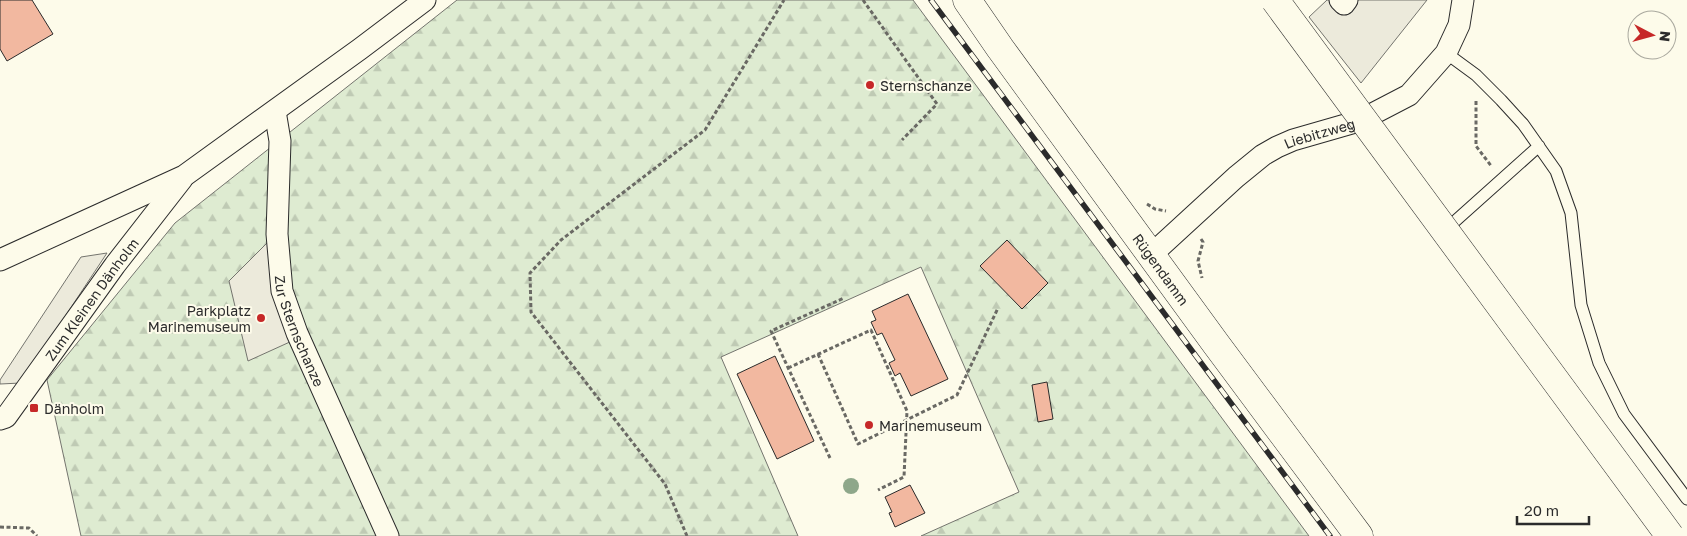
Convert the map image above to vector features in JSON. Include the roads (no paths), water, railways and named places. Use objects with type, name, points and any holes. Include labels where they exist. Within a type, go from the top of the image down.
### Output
[{"type":"main road","name":"Rügendamm","points":[[967,0],[1151,255],[1358,536]]},
{"type":"main road","points":[[1275,0],[1670,536]]},
{"type":"street","name":"Zum Kleinen Dänholm","points":[[0,260],[184,176],[426,0]]},
{"type":"street","points":[[1340,0],[1344,4],[1347,0]]},
{"type":"street","name":"Liebitzweg","points":[[1151,255],[1236,177],[1263,155],[1293,140],[1359,121],[1409,95],[1446,53],[1459,25],[1463,0]]},
{"type":"street","name":"Zur Sternschanze","points":[[275,111],[280,141],[277,234],[282,291],[296,333],[388,536]]},
{"type":"street","name":"Zum Kleinen Dänholm","points":[[0,419],[6,417],[115,265],[184,176]]},
{"type":"lane","points":[[1446,53],[1476,75],[1523,124],[1556,171],[1571,214],[1581,305],[1599,363],[1624,414],[1687,499]]},
{"type":"lane","points":[[1453,222],[1539,146]]},
{"type":"railway","points":[[931,0],[1330,536]]},
{"type":"place","name":"Sternschanze","points":[[870,85]]},
{"type":"place","name":"Parkplatz Marinemuseum","points":[[261,318]]},
{"type":"place","name":"Dänholm","points":[[34,408]]},
{"type":"place","name":"Marinemuseum","points":[[869,425]]}]
